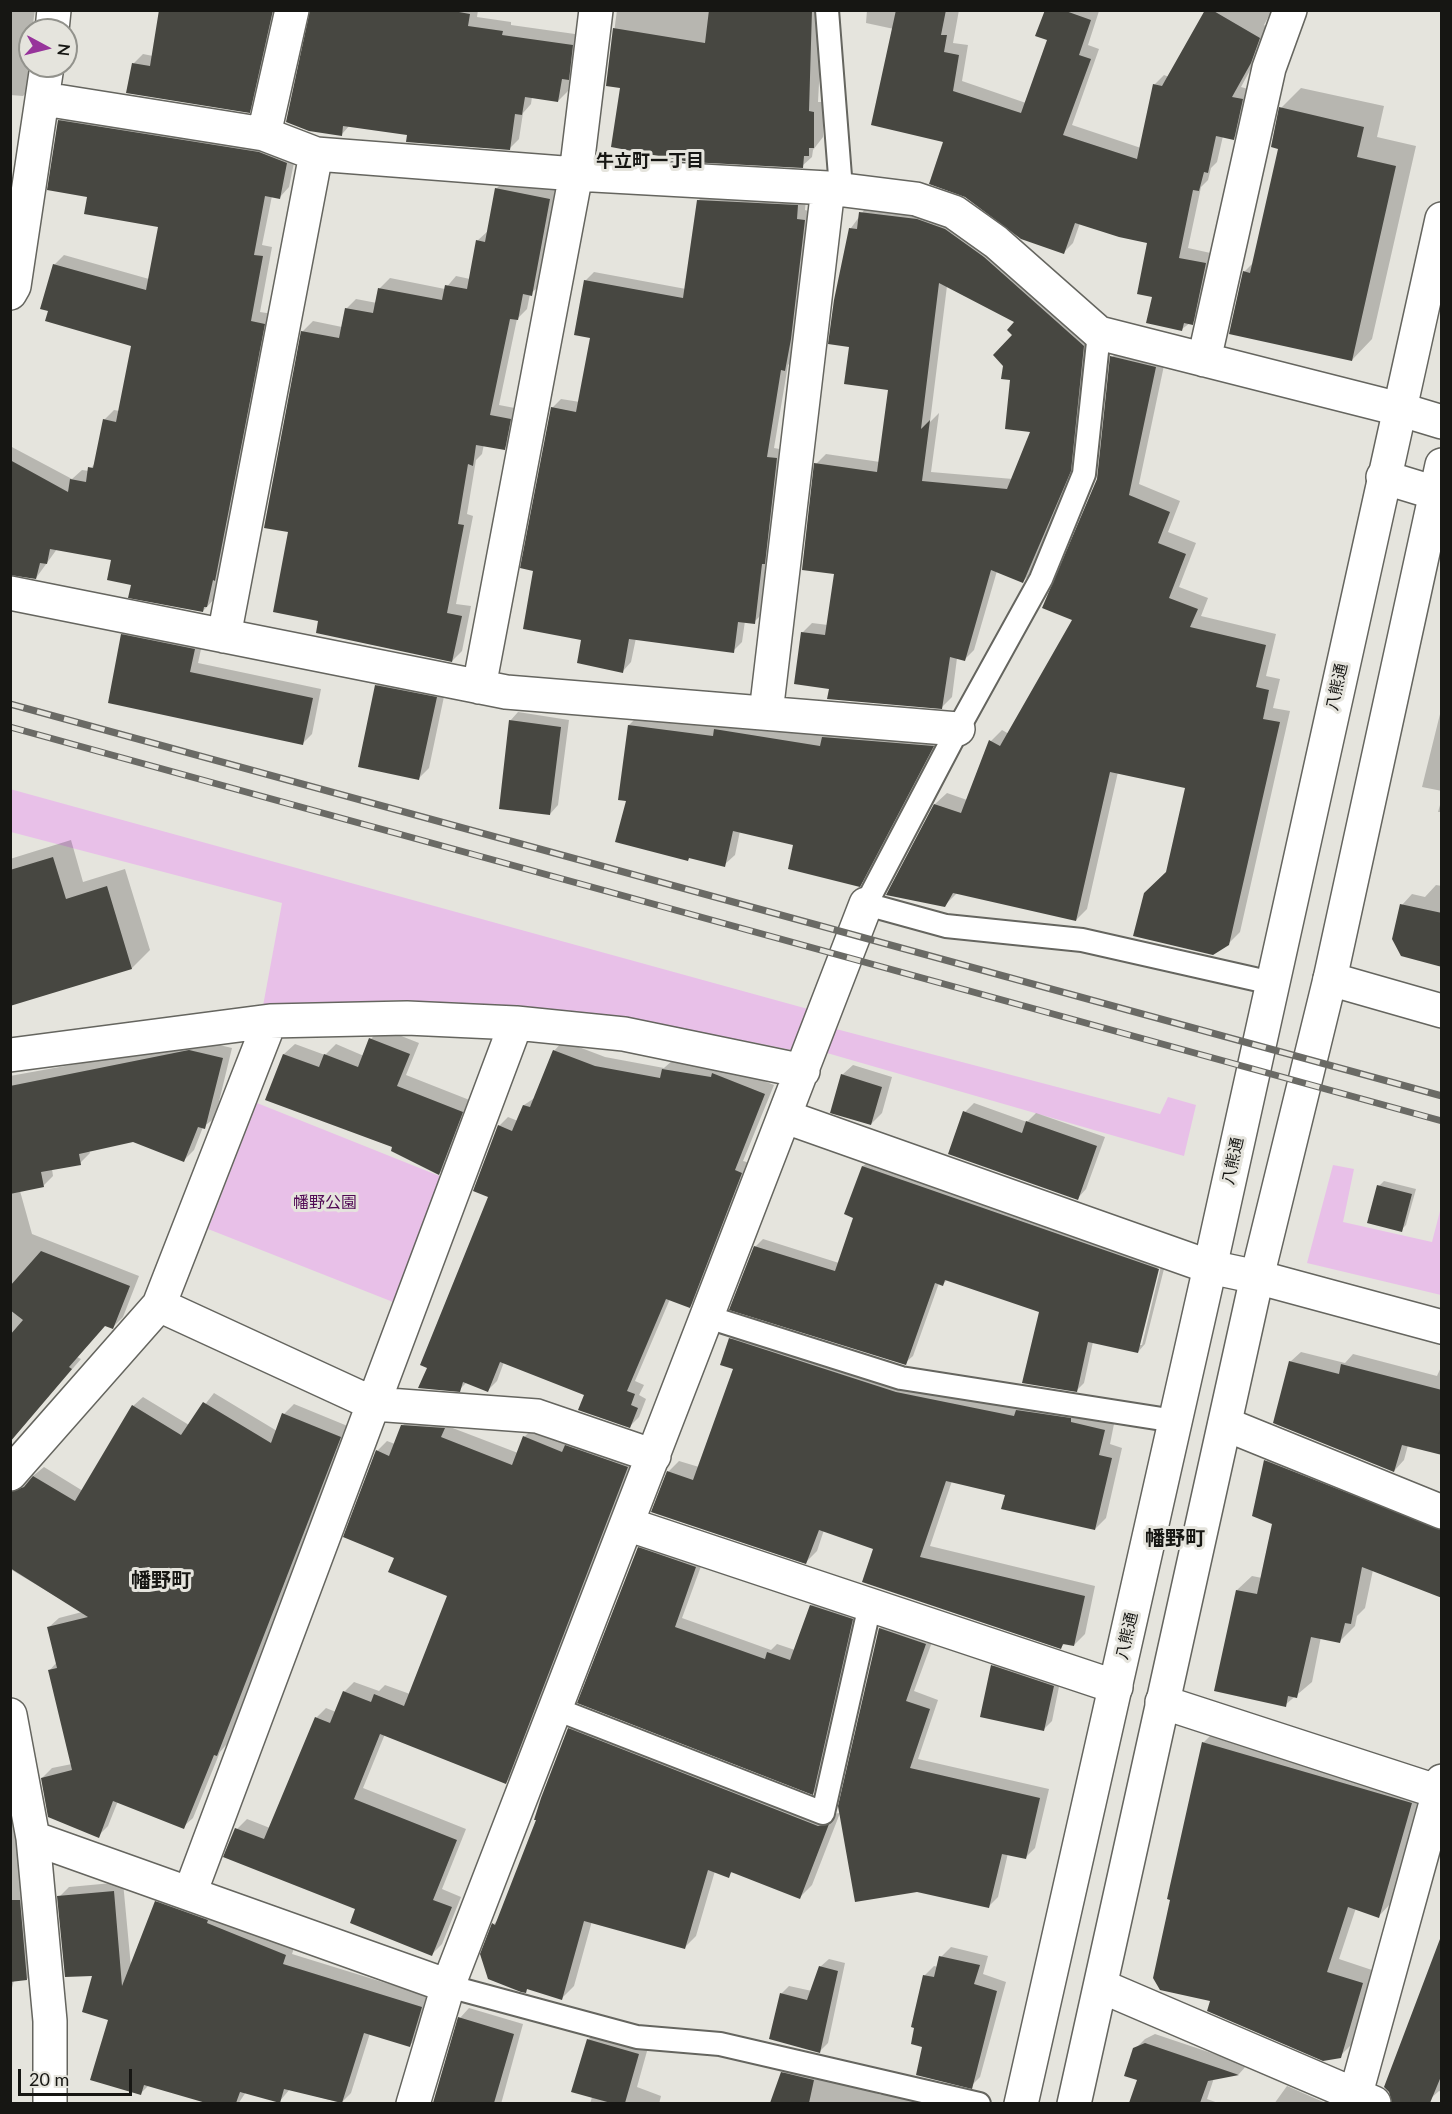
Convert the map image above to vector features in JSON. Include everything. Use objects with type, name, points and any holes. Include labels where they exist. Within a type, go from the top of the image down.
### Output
[{"type":"street","points":[[264,134],[292,10]]},
{"type":"street","points":[[479,687],[576,174],[596,10]]},
{"type":"street","points":[[1204,360],[1269,68],[1290,10]]},
{"type":"street","points":[[10,293],[14,286],[46,78]]},
{"type":"street","points":[[44,99],[264,134],[316,154],[576,174],[835,189],[916,199],[954,212],[996,242],[1098,333],[1399,409],[1442,422]]},
{"type":"street","points":[[224,636],[316,154]]},
{"type":"street","points":[[766,713],[835,189]]},
{"type":"street","name":"八熊通","points":[[1022,2103],[1442,219]]},
{"type":"street","points":[[1074,2103],[1257,1277],[1330,979],[1439,484],[1383,477]]},
{"type":"street","points":[[10,592],[506,692],[958,729]]},
{"type":"street","points":[[413,2103],[448,1986],[786,1117],[866,904]]},
{"type":"street","points":[[1330,979],[1442,1011]]},
{"type":"street","points":[[10,1055],[270,1021],[407,1018],[516,1023],[624,1034],[803,1071]]},
{"type":"street","points":[[10,1474],[159,1305],[270,1021]]},
{"type":"street","points":[[190,1893],[516,1023]]},
{"type":"street","points":[[786,1117],[1210,1267],[1257,1277],[1442,1327]]},
{"type":"street","points":[[159,1305],[374,1404],[537,1416],[654,1456]]},
{"type":"street","points":[[1225,1424],[1442,1512]]},
{"type":"street","points":[[627,1524],[1116,1687]]},
{"type":"street","points":[[1101,1986],[1361,2100],[1440,1789],[1162,1702]]},
{"type":"street","points":[[10,1715],[33,1838],[50,2021],[50,2103]]},
{"type":"street","points":[[33,1838],[448,1986]]},
{"type":"lane","points":[[827,10],[835,189]]},
{"type":"lane","points":[[1098,333],[1084,474],[1041,579],[958,729],[866,904],[946,926],[1082,939],[1272,983]]},
{"type":"lane","points":[[708,1317],[901,1378],[1175,1422]]},
{"type":"lane","points":[[556,1709],[823,1813],[870,1605]]},
{"type":"lane","points":[[448,1986],[637,2037],[720,2044],[979,2103]]},
{"type":"green space","points":[[10,789],[808,1009],[792,1050],[648,1022],[525,1006],[398,1000],[263,1006],[282,903],[11,832]]},
{"type":"green space","points":[[836,1029],[1160,1114],[1168,1097],[1196,1105],[1184,1156],[827,1053]]},
{"type":"green space","name":"幡野公園","points":[[257,1103],[442,1177],[393,1302],[208,1229]]},
{"type":"green space","points":[[1333,1165],[1354,1169],[1343,1222],[1432,1242],[1441,1207],[1441,1295],[1307,1263]]},
{"type":"building","points":[[159,10],[273,10],[250,113],[126,93],[132,63],[150,66]]},
{"type":"building","points":[[310,10],[448,10],[470,14],[468,26],[503,31],[502,35],[573,45],[569,80],[562,79],[558,102],[525,97],[522,115],[515,114],[510,150],[406,142],[407,135],[343,126],[342,136],[309,131],[286,122]]},
{"type":"building","points":[[709,10],[812,10],[809,111],[814,112],[814,148],[809,148],[809,156],[804,156],[803,168],[690,162],[611,147],[620,88],[606,86],[613,28],[705,43]]},
{"type":"building","points":[[896,10],[946,10],[941,35],[947,35],[944,52],[959,55],[953,91],[1021,113],[1047,40],[1035,36],[1045,10],[1063,10],[1091,20],[1079,55],[1091,59],[1063,135],[1137,159],[1153,84],[1162,86],[1205,10],[1212,10],[1260,38],[1251,63],[1232,97],[1243,99],[1234,140],[1216,136],[1208,173],[1204,172],[1199,191],[1193,190],[1179,258],[1206,263],[1193,325],[1184,323],[1182,331],[1146,323],[1152,297],[1137,294],[1147,243],[1075,223],[1064,254],[1021,239],[965,197],[929,184],[943,142],[871,125]]},
{"type":"building","points":[[1279,107],[1364,127],[1357,157],[1396,166],[1352,361],[1229,334],[1243,271],[1250,273],[1278,149],[1271,147]]},
{"type":"building","points":[[58,120],[259,152],[287,163],[280,199],[265,196],[254,255],[263,256],[251,321],[265,324],[215,581],[213,580],[207,607],[204,607],[203,612],[128,598],[131,585],[107,580],[111,560],[50,549],[47,564],[40,563],[36,579],[10,575],[10,460],[68,492],[70,479],[86,482],[88,467],[93,468],[103,419],[116,422],[131,346],[45,321],[48,311],[40,309],[53,264],[146,290],[158,227],[84,214],[87,197],[47,190]]},
{"type":"building","points":[[495,188],[550,199],[532,296],[523,294],[518,320],[510,319],[490,415],[511,419],[505,450],[476,445],[473,466],[468,464],[458,524],[464,525],[447,613],[462,616],[452,662],[316,633],[318,621],[273,612],[288,532],[264,528],[301,331],[339,338],[345,308],[373,313],[378,288],[442,300],[445,285],[467,289],[476,240],[485,242]]},
{"type":"building","points":[[697,200],[798,205],[797,219],[805,220],[791,339],[785,371],[781,370],[767,457],[777,458],[765,564],[762,564],[755,624],[738,622],[734,653],[629,639],[623,673],[577,663],[581,640],[523,629],[533,571],[520,568],[551,407],[576,412],[590,338],[574,335],[584,280],[683,298]]},
{"type":"building","points":[[859,212],[917,219],[945,229],[984,257],[1084,346],[1071,471],[1023,583],[991,570],[965,661],[950,657],[942,709],[827,699],[829,689],[794,684],[801,632],[825,635],[834,574],[802,570],[814,463],[877,472],[888,390],[844,384],[849,347],[828,344],[834,300],[849,228],[857,229]],"holes":[[[939,283],[1014,322],[1007,330],[1012,335],[993,355],[1003,366],[1001,379],[1010,380],[1005,429],[1030,432],[1007,489],[922,481],[930,420],[921,429]]]},
{"type":"building","points":[[1110,356],[1156,367],[1129,495],[1170,512],[1158,543],[1186,554],[1169,598],[1198,609],[1190,627],[1266,645],[1256,687],[1269,690],[1263,719],[1280,722],[1229,945],[1213,955],[1133,936],[1144,893],[1166,872],[1185,788],[1110,772],[1076,921],[953,893],[945,907],[886,895],[934,804],[961,813],[989,740],[1000,746],[1072,620],[1042,608],[1097,479]]},
{"type":"building","points":[[121,634],[195,649],[190,672],[313,698],[303,745],[108,703]]},
{"type":"building","points":[[375,685],[437,697],[419,780],[358,767]]},
{"type":"building","points":[[509,720],[561,727],[550,815],[499,809]]},
{"type":"building","points":[[628,725],[713,736],[714,729],[820,746],[822,737],[934,746],[860,887],[788,869],[793,845],[733,831],[725,867],[689,858],[688,861],[615,842],[626,801],[618,800]]},
{"type":"building","points":[[53,857],[66,899],[107,886],[132,969],[10,1006],[10,870]]},
{"type":"building","points":[[1400,904],[1442,913],[1442,967],[1401,956],[1392,939]]},
{"type":"building","points":[[369,1038],[410,1054],[397,1086],[463,1112],[439,1175],[391,1151],[392,1147],[265,1100],[283,1054],[319,1067],[324,1054],[358,1067]]},
{"type":"building","points":[[189,1050],[223,1058],[205,1129],[198,1127],[184,1162],[133,1142],[79,1154],[81,1165],[41,1172],[44,1187],[10,1194],[10,1086]]},
{"type":"building","points":[[553,1050],[595,1066],[660,1078],[662,1069],[711,1077],[712,1073],[765,1094],[735,1170],[742,1173],[690,1308],[666,1299],[627,1391],[635,1394],[631,1405],[638,1408],[630,1428],[578,1410],[584,1395],[500,1362],[488,1392],[463,1382],[460,1392],[418,1388],[427,1368],[420,1365],[488,1197],[473,1191],[498,1125],[512,1131],[523,1105],[530,1107]]},
{"type":"building","points":[[841,1074],[882,1087],[871,1125],[830,1113]]},
{"type":"building","points":[[963,1111],[1022,1133],[1026,1121],[1097,1146],[1078,1200],[948,1154]]},
{"type":"building","points":[[862,1166],[1159,1269],[1138,1353],[1088,1342],[1077,1392],[1022,1383],[1039,1312],[945,1280],[943,1286],[935,1283],[906,1365],[729,1310],[754,1246],[835,1271],[853,1218],[844,1214]]},
{"type":"building","points":[[1377,1185],[1412,1194],[1402,1232],[1367,1223]]},
{"type":"building","points":[[41,1251],[130,1286],[113,1329],[105,1326],[69,1367],[72,1369],[10,1442],[10,1335],[23,1320],[10,1310],[10,1286]]},
{"type":"building","points":[[729,1338],[896,1392],[1014,1416],[1016,1410],[1071,1418],[1071,1422],[1105,1430],[1099,1455],[1112,1458],[1095,1530],[1001,1509],[1005,1495],[946,1481],[920,1557],[1085,1596],[1074,1646],[1063,1644],[1061,1649],[862,1582],[873,1549],[819,1530],[806,1564],[651,1512],[667,1471],[693,1480],[733,1369],[720,1365]]},
{"type":"building","points":[[1289,1361],[1339,1374],[1341,1364],[1442,1390],[1442,1455],[1402,1445],[1394,1472],[1273,1423]]},
{"type":"building","points":[[203,1402],[271,1443],[282,1413],[341,1437],[217,1756],[214,1755],[184,1829],[113,1801],[99,1838],[48,1817],[41,1778],[72,1770],[48,1670],[57,1668],[47,1627],[88,1617],[10,1568],[10,1492],[24,1487],[33,1476],[75,1501],[132,1405],[181,1435]]},
{"type":"building","points":[[401,1425],[445,1428],[441,1437],[512,1465],[523,1436],[562,1452],[565,1445],[628,1467],[506,1784],[380,1734],[354,1799],[457,1840],[433,1900],[452,1907],[432,1956],[350,1923],[355,1909],[223,1857],[235,1828],[264,1839],[315,1717],[330,1723],[343,1691],[371,1702],[374,1694],[404,1706],[447,1596],[388,1572],[394,1558],[343,1537],[376,1450],[389,1456]]},
{"type":"building","points":[[1264,1460],[1442,1530],[1442,1598],[1362,1567],[1351,1624],[1345,1623],[1340,1643],[1311,1637],[1297,1698],[1288,1696],[1286,1707],[1214,1691],[1236,1590],[1257,1594],[1272,1524],[1252,1516]]},
{"type":"building","points":[[638,1547],[696,1567],[675,1627],[765,1659],[767,1652],[790,1660],[810,1605],[853,1619],[813,1795],[577,1703]]},
{"type":"building","points":[[879,1628],[926,1644],[906,1701],[930,1709],[910,1768],[1040,1798],[1026,1859],[1002,1854],[989,1908],[917,1892],[855,1902],[838,1806]]},
{"type":"building","points":[[991,1665],[1054,1686],[1044,1731],[980,1717]]},
{"type":"building","points":[[568,1728],[818,1826],[829,1824],[800,1899],[731,1872],[729,1878],[708,1870],[685,1949],[584,1921],[562,2000],[527,1989],[526,1993],[521,1992],[488,1979],[480,1954],[492,1923],[495,1925],[536,1820],[534,1820],[541,1798]]},
{"type":"building","points":[[1202,1742],[1412,1803],[1379,1918],[1348,1907],[1327,1972],[1363,1983],[1341,2058],[1323,2061],[1207,2011],[1210,2001],[1160,1990],[1153,1978],[1170,1900],[1167,1899]]},
{"type":"building","points":[[114,1891],[122,1986],[155,1901],[208,1920],[207,1923],[286,1955],[283,1964],[422,2007],[410,2047],[364,2033],[342,2103],[284,2089],[280,2103],[240,2092],[236,2103],[206,2103],[144,2085],[141,2095],[90,2080],[108,2020],[82,2012],[92,1976],[65,1977],[57,1896]]},
{"type":"building","points":[[10,1900],[20,1900],[27,1980],[10,1982]]},
{"type":"building","points":[[1440,1939],[1442,2074],[1430,2103],[1392,2103],[1389,2092],[1384,2087]]},
{"type":"building","points":[[939,1956],[980,1965],[974,1984],[997,1991],[972,2089],[916,2075],[922,2047],[911,2044],[914,2028],[911,2027],[923,1975],[934,1977]]},
{"type":"building","points":[[819,1966],[838,1971],[820,2053],[769,2039],[780,1993],[807,2000]]},
{"type":"building","points":[[458,2017],[514,2034],[494,2103],[433,2103]]},
{"type":"building","points":[[587,2039],[639,2054],[625,2103],[611,2103],[571,2092]]},
{"type":"building","points":[[1145,2043],[1239,2075],[1208,2081],[1200,2103],[1129,2103],[1137,2080],[1124,2076],[1133,2048]]},
{"type":"building","points":[[781,2072],[814,2080],[809,2103],[770,2103]]},
{"type":"railway","points":[[10,704],[1442,1096]]},
{"type":"railway","points":[[10,727],[1442,1121]]},
{"type":"district","name":"牛立町一丁目","points":[[650,161]]},
{"type":"district","name":"幡野町","points":[[1175,1539]]},
{"type":"district","name":"幡野町","points":[[161,1581]]}]
